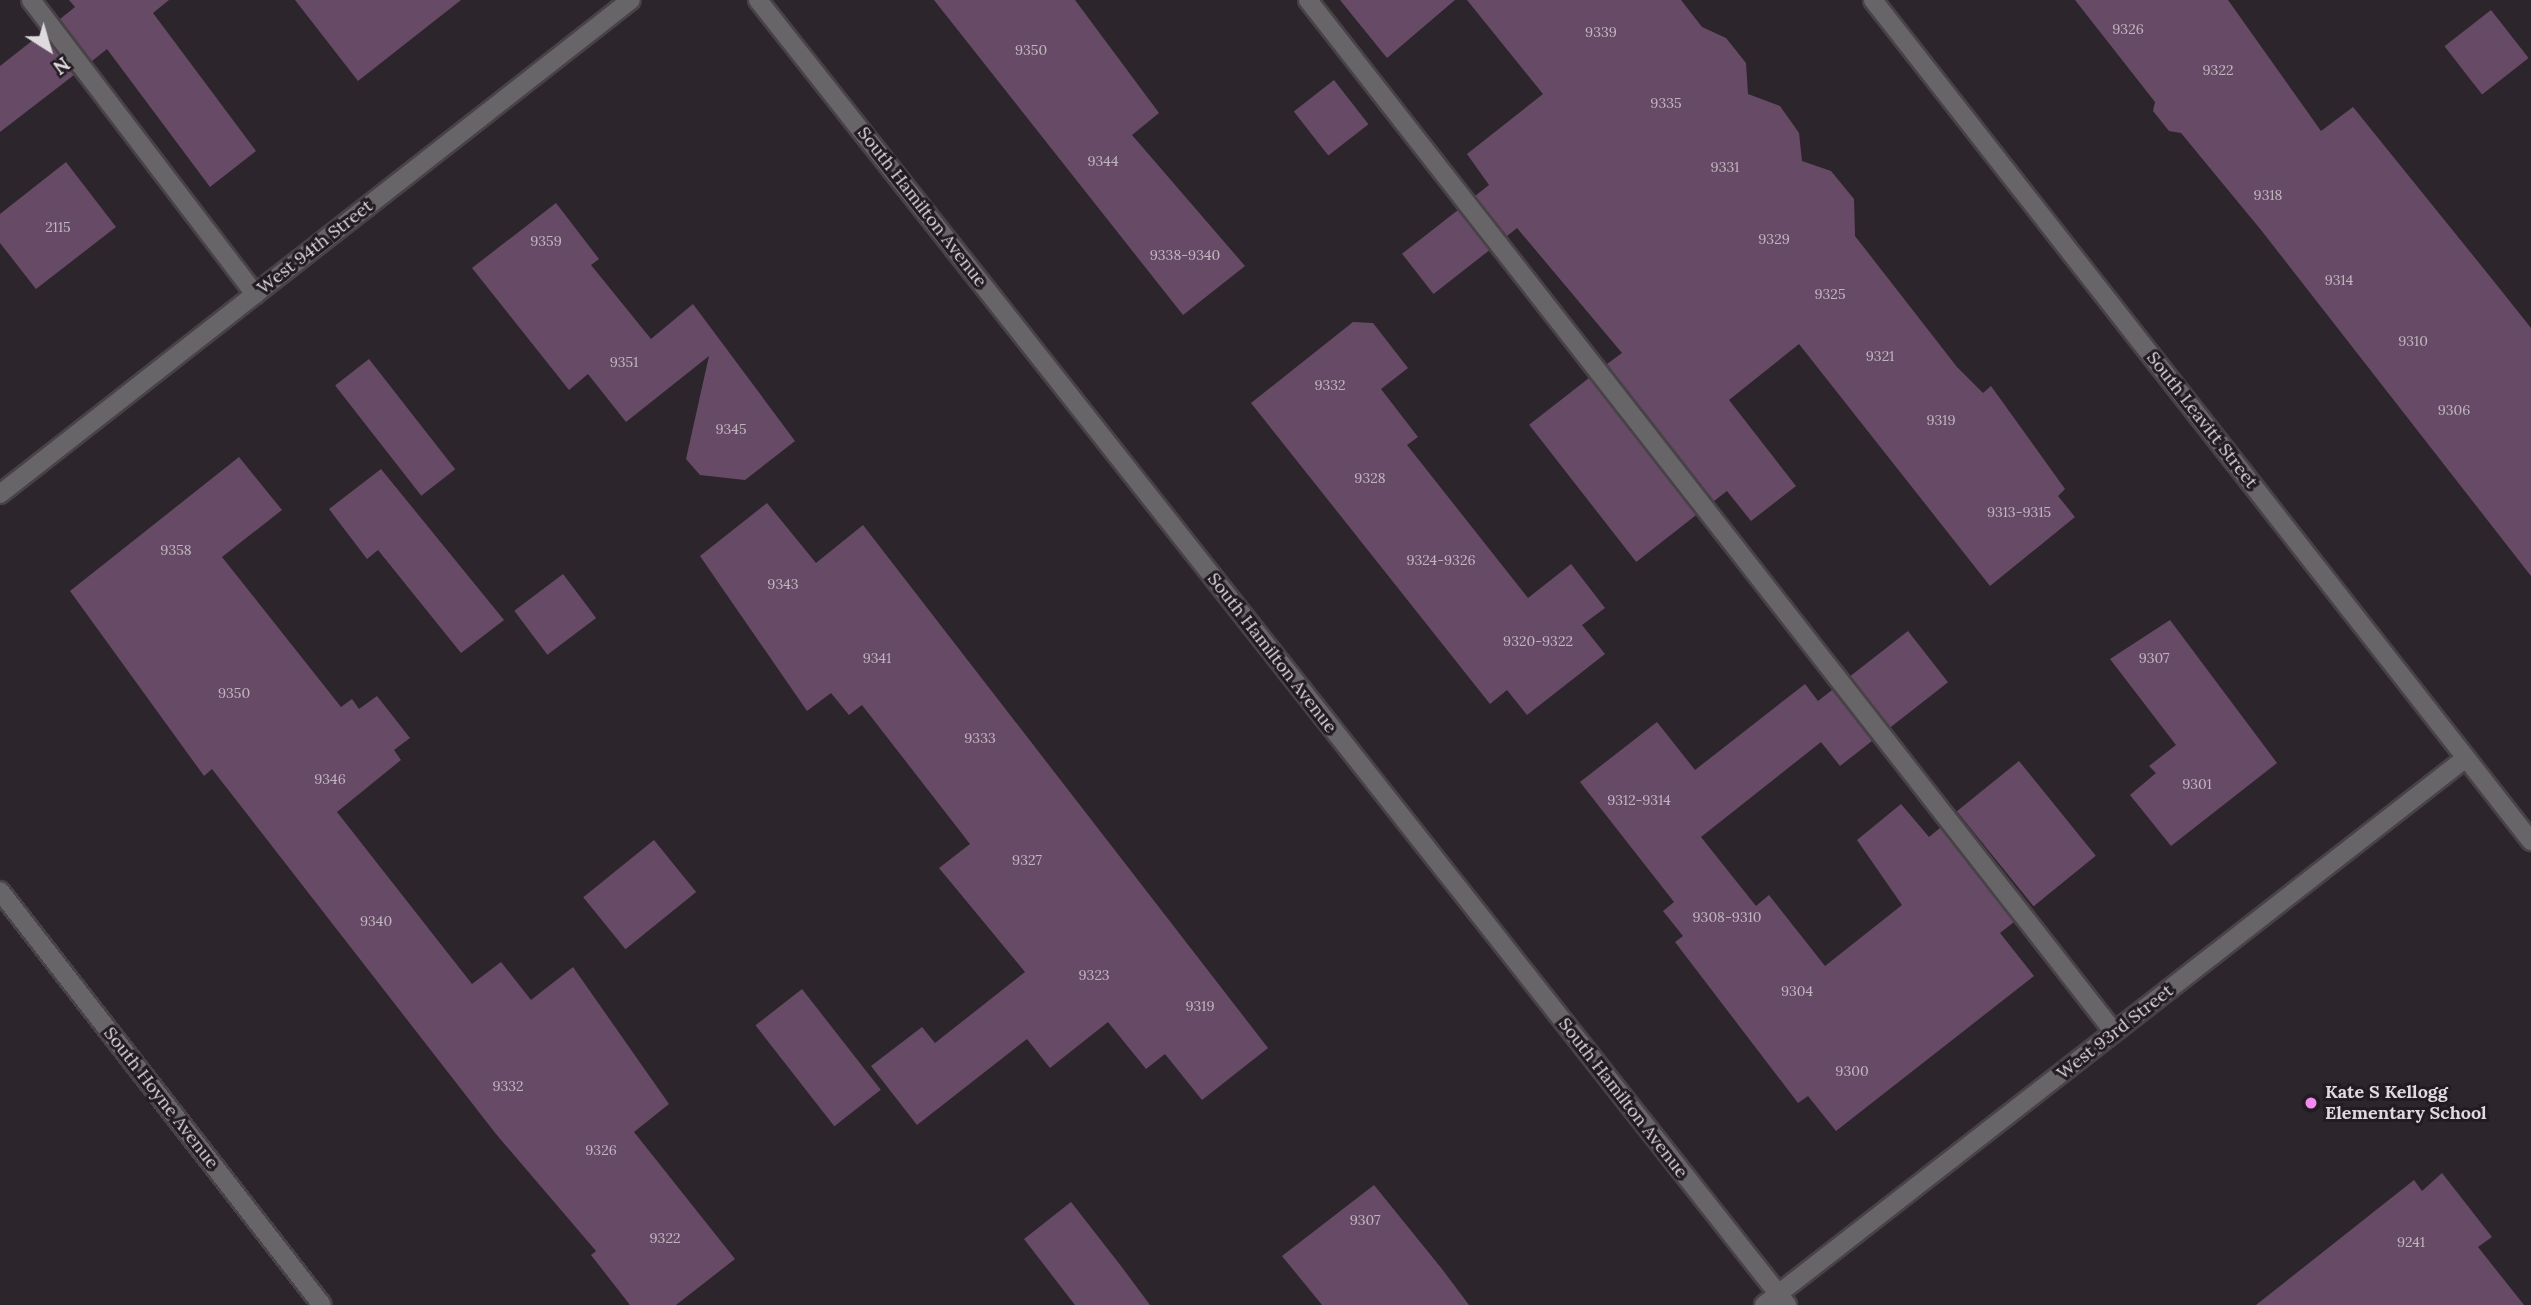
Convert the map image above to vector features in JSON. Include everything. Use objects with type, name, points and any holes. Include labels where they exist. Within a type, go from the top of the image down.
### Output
[{"type":"street","points":[[31,0],[255,294]]},
{"type":"street","name":"West 94th Street","points":[[0,494],[631,0]]},
{"type":"street","name":"South Hamilton Avenue","points":[[758,0],[1776,1301]]},
{"type":"street","points":[[1308,0],[2114,1032]]},
{"type":"street","name":"South Leavitt Street","points":[[1873,0],[2531,841]]},
{"type":"street","name":"West 93rd Street","points":[[1776,1301],[2114,1032],[2466,758]]},
{"type":"street","name":"South Hoyne Avenue","points":[[0,891],[322,1305]]},
{"type":"building","points":[[69,0],[169,0],[153,13],[256,151],[210,187],[107,49],[92,61],[60,19],[75,7]]},
{"type":"building","points":[[295,0],[461,0],[358,81]]},
{"type":"building","points":[[934,0],[1075,0],[1159,113],[1132,135],[1245,266],[1183,315]]},
{"type":"building","points":[[1340,0],[1455,0],[1387,58]]},
{"type":"building","points":[[1467,0],[1681,0],[1702,27],[1726,38],[1746,63],[1748,94],[1780,106],[1799,133],[1802,161],[1831,171],[1854,199],[1855,236],[1957,367],[1983,393],[1991,386],[2065,489],[2058,496],[2075,517],[1990,586],[1799,344],[1729,400],[1796,486],[1751,521],[1727,491],[1714,501],[1607,364],[1622,353],[1517,228],[1507,236],[1475,196],[1489,185],[1467,154],[1543,94]]},
{"type":"building","points":[[2075,0],[2228,0],[2321,131],[2353,107],[2531,328],[2531,576],[2261,230],[2181,133],[2169,131],[2153,111],[2155,102]]},
{"type":"building","points":[[2491,10],[2529,58],[2482,94],[2445,46]]},
{"type":"building","points":[[42,33],[74,75],[0,132],[0,66]]},
{"type":"building","points":[[1334,80],[1368,124],[1328,156],[1294,111]]},
{"type":"building","points":[[66,162],[116,227],[36,289],[0,243],[0,214]]},
{"type":"building","points":[[556,203],[599,259],[591,265],[651,339],[693,304],[795,441],[745,480],[700,475],[686,459],[709,356],[626,422],[588,374],[569,390],[472,268]]},
{"type":"building","points":[[1458,210],[1489,250],[1433,294],[1402,254]]},
{"type":"building","points":[[1353,322],[1373,323],[1408,368],[1381,389],[1418,437],[1407,445],[1528,598],[1571,564],[1605,608],[1582,625],[1605,654],[1527,715],[1507,690],[1490,704],[1251,403]]},
{"type":"building","points":[[369,359],[455,469],[421,496],[335,385]]},
{"type":"building","points":[[1589,378],[1696,515],[1636,562],[1529,425]]},
{"type":"building","points":[[239,457],[282,510],[222,557],[341,707],[352,699],[359,709],[377,696],[410,738],[394,750],[401,760],[337,812],[472,984],[501,962],[531,1000],[573,967],[669,1104],[634,1132],[735,1259],[676,1305],[630,1305],[591,1255],[596,1251],[496,1134],[212,769],[204,776],[70,591]]},
{"type":"building","points":[[381,469],[504,620],[461,653],[378,550],[367,559],[329,509]]},
{"type":"building","points":[[767,503],[816,563],[863,525],[1268,1048],[1202,1100],[1165,1054],[1146,1069],[1108,1022],[1050,1068],[1027,1039],[917,1125],[871,1066],[922,1027],[935,1043],[1025,972],[939,868],[970,844],[862,705],[849,715],[831,693],[807,711],[700,556]]},
{"type":"building","points":[[563,574],[596,618],[547,655],[514,611]]},
{"type":"building","points":[[2170,620],[2277,763],[2171,846],[2130,795],[2156,773],[2149,766],[2176,745],[2110,659]]},
{"type":"building","points":[[1908,631],[1948,682],[1890,727],[1850,676]]},
{"type":"building","points":[[1805,684],[1818,701],[1832,690],[1872,741],[1840,766],[1821,742],[1701,837],[1756,906],[1769,895],[1825,966],[1902,905],[1857,840],[1901,804],[1929,837],[1940,828],[2014,922],[2000,933],[2034,976],[1836,1131],[1808,1096],[1798,1103],[1675,942],[1683,936],[1663,911],[1674,902],[1580,782],[1657,722],[1695,770]]},
{"type":"building","points":[[2019,761],[2096,856],[2034,906],[1957,811]]},
{"type":"building","points":[[654,840],[696,892],[625,949],[583,897]]},
{"type":"building","points":[[802,989],[881,1090],[834,1126],[756,1025]]},
{"type":"building","points":[[2442,1173],[2492,1237],[2478,1247],[2524,1305],[2256,1305],[2414,1180],[2422,1191]]},
{"type":"building","points":[[1374,1185],[1469,1305],[1322,1305],[1282,1256]]},
{"type":"building","points":[[1071,1202],[1150,1305],[1075,1305],[1024,1239]]},
{"type":"place","name":"Kate S Kellogg Elementary School","points":[[2311,1103]]}]
